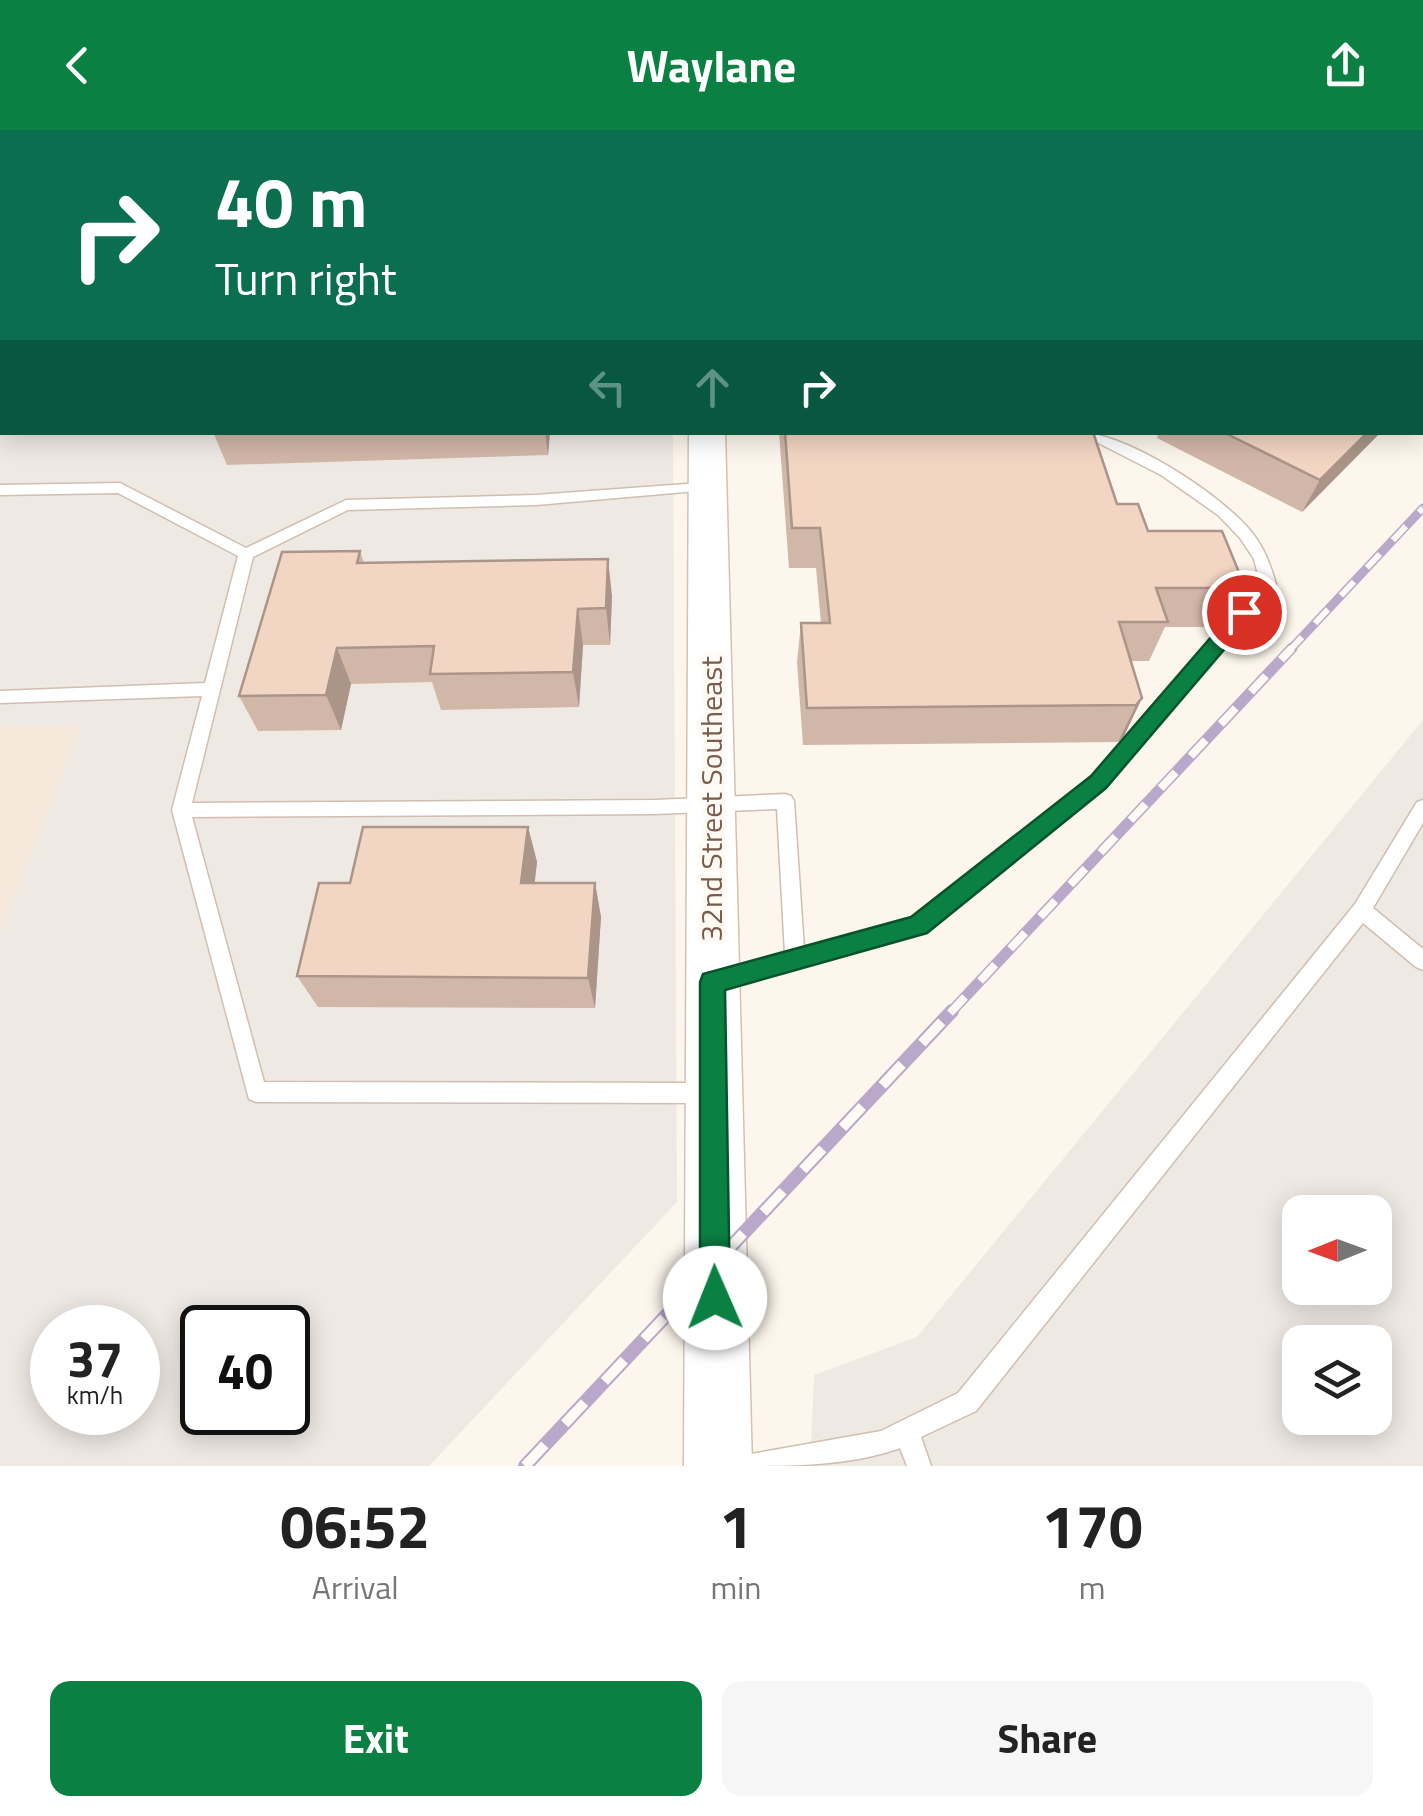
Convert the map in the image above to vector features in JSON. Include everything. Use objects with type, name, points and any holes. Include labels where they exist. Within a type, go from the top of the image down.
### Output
[{"type":"street","name":"32nd Street Southeast","points":[[707,435],[718,1466]]},
{"type":"lane","points":[[712,982],[918,926],[1098,782],[1268,584],[1267,566],[1244,530],[1204,499],[1125,450],[1089,435]]},
{"type":"lane","points":[[708,485],[536,500],[346,505],[246,554],[181,810],[256,1092],[714,1093]]},
{"type":"lane","points":[[0,490],[120,488],[246,554]]},
{"type":"lane","points":[[0,696],[212,689]]},
{"type":"lane","points":[[181,810],[710,806],[785,802],[795,960]]},
{"type":"lane","points":[[751,1466],[883,1443],[968,1402],[1362,910],[1423,807]]},
{"type":"lane","points":[[1362,910],[1423,961]]},
{"type":"lane","points":[[906,1431],[920,1466]]},
{"type":"shaded area","points":[[0,435],[673,435],[677,1202],[429,1466],[0,1466],[0,934],[81,726],[0,727]]},
{"type":"shaded area","points":[[1423,720],[1423,1466],[810,1466],[814,1375],[917,1337]]},
{"type":"shaded area","points":[[81,726],[0,934],[0,727]]},
{"type":"building","points":[[785,435],[1094,435],[1117,504],[1138,504],[1148,531],[1222,531],[1243,582],[1238,588],[1156,588],[1168,622],[1119,622],[1142,698],[1136,705],[807,708],[801,623],[830,623],[820,528],[792,528]]},
{"type":"building","points":[[1229,435],[1365,435],[1320,480]]},
{"type":"building","points":[[360,551],[357,563],[608,559],[606,608],[578,609],[573,672],[430,674],[434,646],[337,648],[326,695],[239,696],[282,552]]},
{"type":"building","points":[[363,827],[528,827],[521,883],[595,883],[588,978],[297,976],[319,883],[350,883]]},
{"type":"railway","points":[[1289,651],[1423,508]]},
{"type":"railway","points":[[950,1013],[1292,648]]},
{"type":"railway","points":[[525,1466],[952,1011]]},
{"type":"route","points":[[715,1298],[712,982],[918,926],[1098,782],[1244,612]]}]
